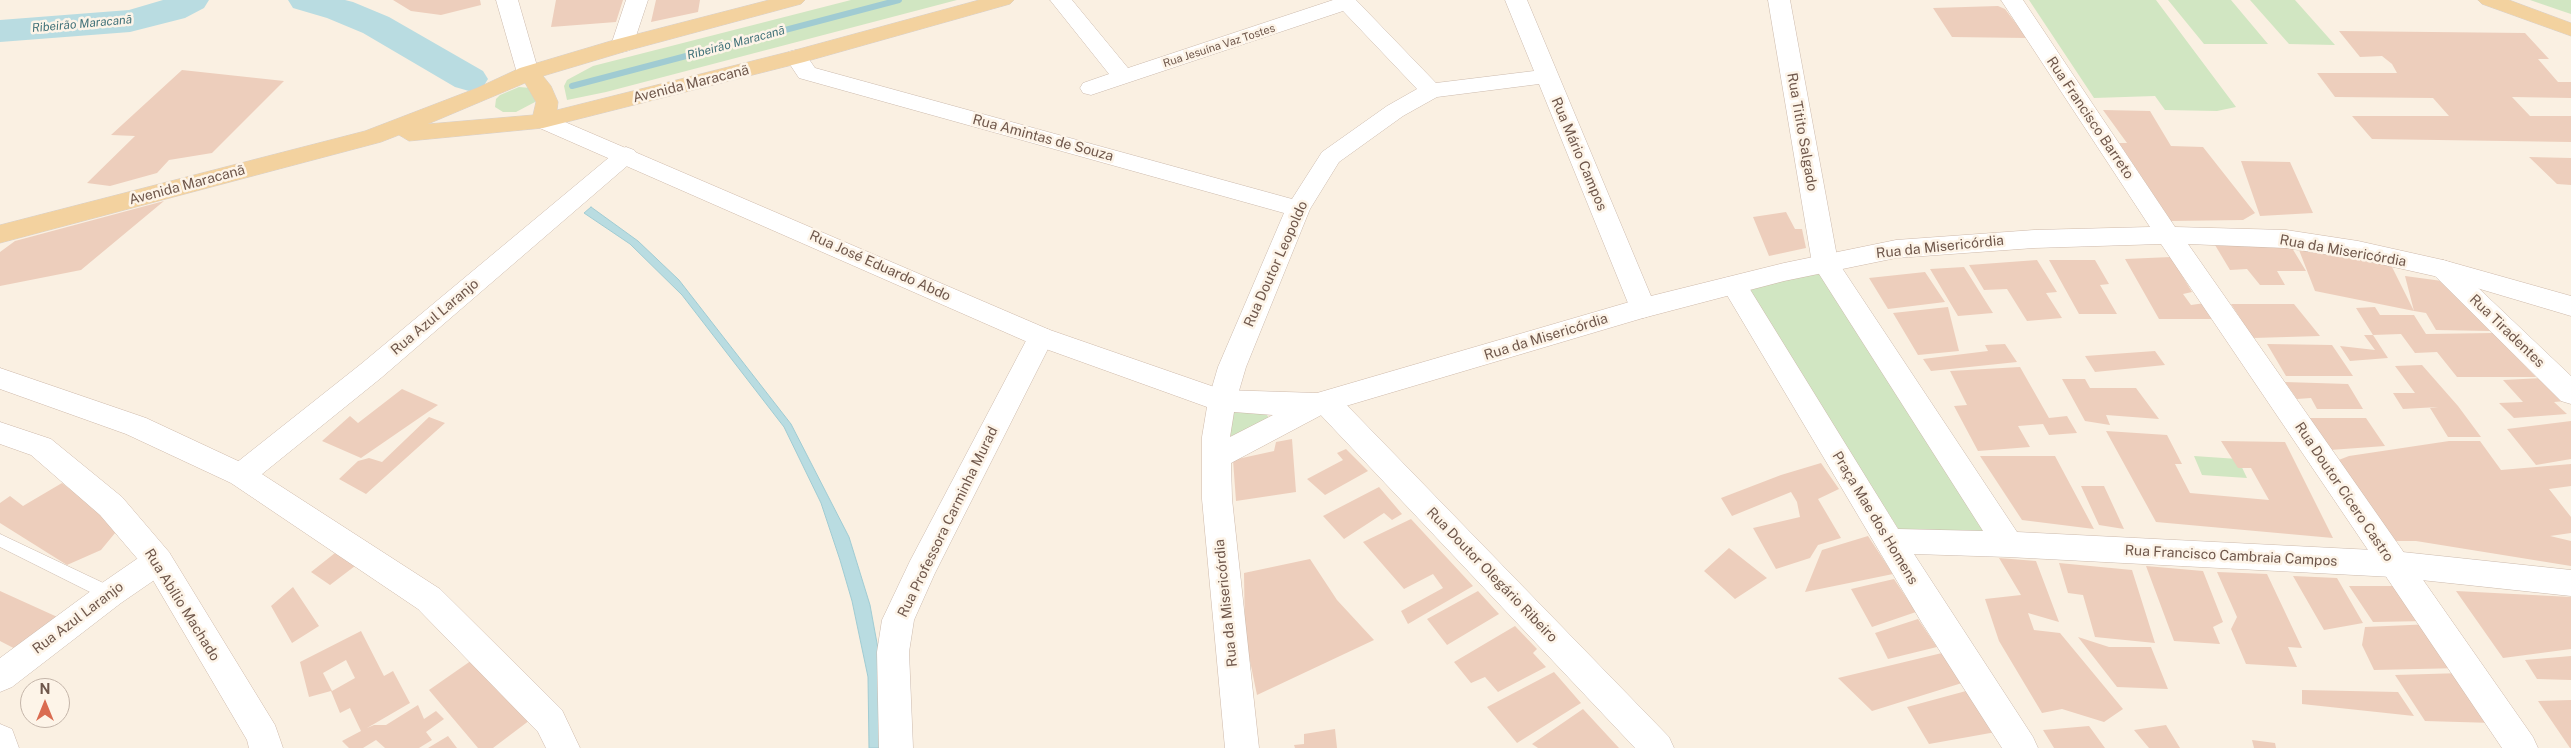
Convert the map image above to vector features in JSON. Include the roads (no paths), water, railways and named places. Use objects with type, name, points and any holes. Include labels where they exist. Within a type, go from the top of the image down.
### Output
[{"type":"main road","name":"Avenida Maracanã","points":[[0,234],[373,137],[485,93],[528,73],[622,45],[794,0]]},
{"type":"main road","name":"Avenida Maracanã","points":[[373,137],[543,121],[796,57],[1003,0]]},
{"type":"main road","points":[[2490,0],[2571,30]]},
{"type":"main road","points":[[528,73],[540,86],[547,102],[543,121]]},
{"type":"main road","points":[[485,93],[480,104],[482,112],[490,125]]},
{"type":"street","points":[[507,0],[528,73]]},
{"type":"street","points":[[622,45],[637,0]]},
{"type":"street","points":[[1061,0],[1124,78]]},
{"type":"street","name":"Rua Mário Campos","points":[[1516,0],[1643,308]]},
{"type":"street","name":"Rua Titito Salgado","points":[[1779,0],[1825,263]]},
{"type":"street","name":"Rua Francisco Barreto","points":[[2012,0],[2168,235]]},
{"type":"street","points":[[1345,2],[1431,91]]},
{"type":"street","name":"Rua Jesuína Vaz Tostes","points":[[1091,88],[1345,2]]},
{"type":"street","name":"Rua Amintas de Souza","points":[[796,57],[807,73],[1298,209]]},
{"type":"street","name":"Rua Doutor Leopoldo","points":[[1222,400],[1232,367],[1298,209],[1330,157],[1394,111],[1431,91],[1547,76]]},
{"type":"street","name":"Rua José Eduardo Abdo","points":[[543,121],[626,155],[1041,337],[1222,400]]},
{"type":"street","name":"Rua Azul Laranjo","points":[[241,475],[378,364],[626,155]]},
{"type":"street","name":"Rua da Misericórdia","points":[[1217,457],[1323,402],[1643,308],[1825,263],[1896,249],[1957,244],[2168,235],[2286,239],[2358,250],[2443,269],[2571,306]]},
{"type":"street","name":"Rua Doutor Cícero Castro","points":[[2168,235],[2521,748]]},
{"type":"street","points":[[1825,263],[2008,544]]},
{"type":"street","name":"Rua Tiradentes","points":[[2443,269],[2571,393]]},
{"type":"street","name":"Praça Mae dos Homens","points":[[1734,286],[1932,613],[2021,748]]},
{"type":"street","name":"Rua Professora Carminha Murad","points":[[896,748],[893,652],[898,620],[921,570],[1041,337]]},
{"type":"street","points":[[0,378],[136,426],[241,475],[429,599],[550,721],[563,748]]},
{"type":"street","name":"Rua da Misericórdia","points":[[1242,748],[1221,561],[1216,436],[1222,400],[1276,404],[1323,402]]},
{"type":"street","name":"Rua Doutor Olegário Ribeiro","points":[[1323,402],[1657,748]]},
{"type":"street","name":"Rua Abílio Machado","points":[[0,433],[41,447],[110,506],[158,561],[263,736],[266,748]]},
{"type":"street","name":"Rua Francisco Cambraia Campos","points":[[1889,541],[2008,544],[2393,564],[2571,583]]},
{"type":"street","name":"Rua Azul Laranjo","points":[[0,677],[110,594],[158,561]]},
{"type":"street","points":[[0,740],[2,748]]},
{"type":"lane","points":[[0,540],[110,594]]},
{"type":"water","points":[[591,207],[638,241],[679,280],[791,424],[849,537],[870,605],[883,676],[881,748],[869,748],[868,677],[852,601],[840,560],[821,503],[784,427],[682,295],[630,244],[584,213]]},
{"type":"waterway","name":"Ribeirão Maracanã","points":[[0,31],[130,21],[172,10],[191,0]]},
{"type":"waterway","name":"Ribeirão Maracanã","points":[[306,0],[340,10],[376,25],[469,79]]},
{"type":"waterway","name":"Ribeirão Maracanã","points":[[572,86],[899,0]]}]
